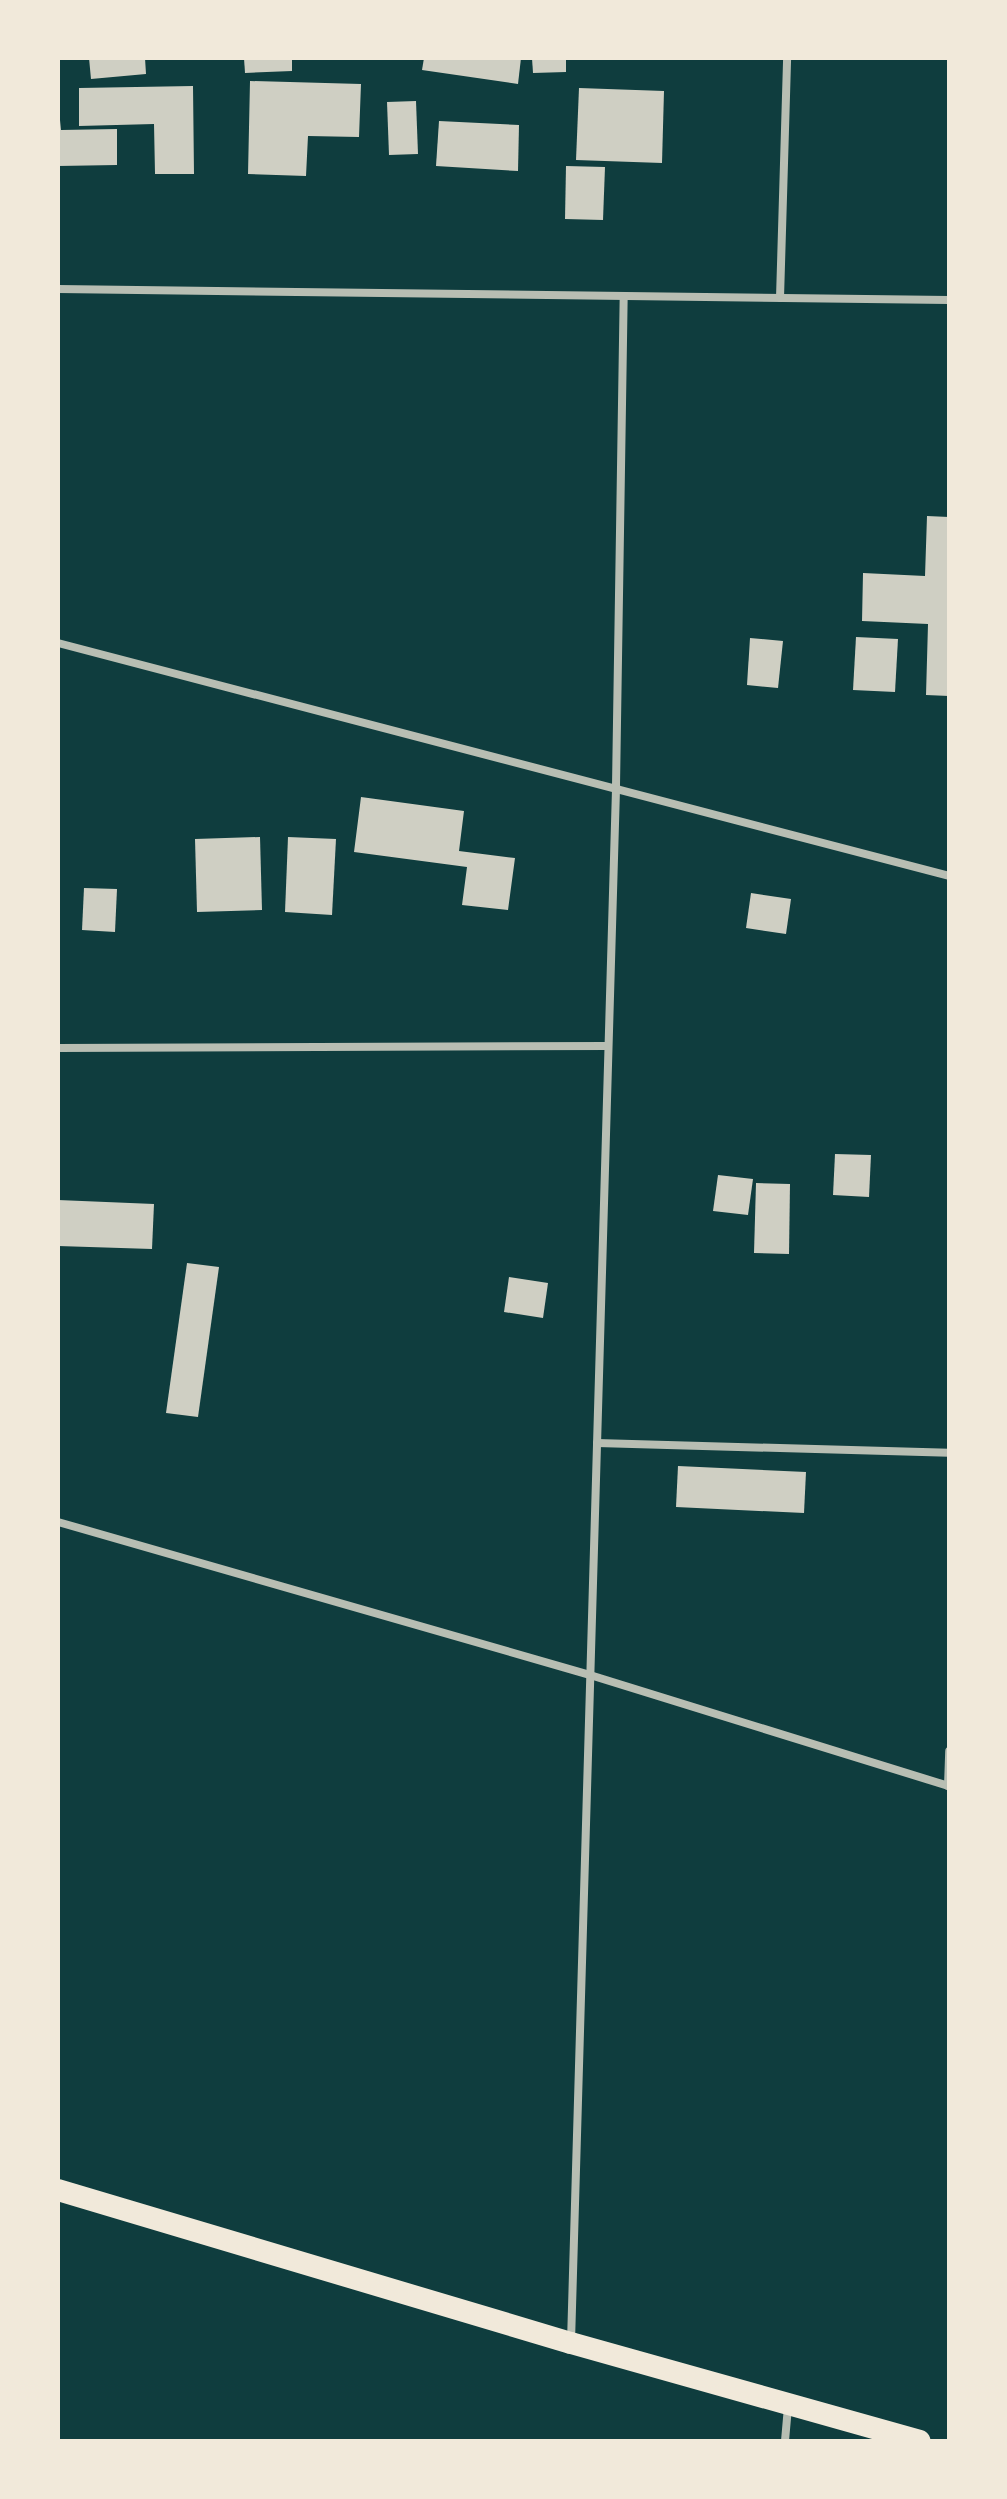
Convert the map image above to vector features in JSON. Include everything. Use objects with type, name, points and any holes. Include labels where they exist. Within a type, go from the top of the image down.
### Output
[{"type":"highway","points":[[58,2190],[571,2343],[919,2441]]},
{"type":"street","points":[[780,298],[787,58]]},
{"type":"street","points":[[58,289],[949,300]]},
{"type":"street","points":[[571,2343],[616,786],[624,296]]},
{"type":"street","points":[[58,643],[616,786],[949,876]]},
{"type":"street","points":[[58,1048],[608,1046]]},
{"type":"street","points":[[597,1443],[949,1453]]},
{"type":"street","points":[[58,1522],[590,1675],[948,1786],[949,1751]]},
{"type":"street","points":[[785,2441],[789,2403]]},
{"type":"building","points":[[89,58],[145,58],[146,74],[91,79]]},
{"type":"building","points":[[244,58],[292,58],[292,71],[245,73]]},
{"type":"building","points":[[424,58],[521,58],[518,84],[422,70]]},
{"type":"building","points":[[532,58],[566,58],[566,72],[533,73]]},
{"type":"building","points":[[250,81],[361,84],[359,137],[308,136],[306,176],[248,174]]},
{"type":"building","points":[[193,86],[194,174],[155,174],[154,124],[79,126],[79,88]]},
{"type":"building","points":[[579,88],[664,91],[662,163],[576,160]]},
{"type":"building","points":[[58,100],[61,130],[117,129],[117,165],[58,166]]},
{"type":"building","points":[[416,101],[418,154],[389,155],[387,102]]},
{"type":"building","points":[[439,121],[519,125],[518,171],[436,166]]},
{"type":"building","points":[[566,166],[605,167],[603,220],[565,219]]},
{"type":"building","points":[[927,516],[949,517],[949,696],[926,695],[928,624],[862,621],[863,573],[925,576]]},
{"type":"building","points":[[856,637],[898,639],[895,692],[853,690]]},
{"type":"building","points":[[750,638],[783,641],[778,688],[747,685]]},
{"type":"building","points":[[361,797],[464,811],[459,851],[515,858],[508,910],[462,905],[467,867],[354,852]]},
{"type":"building","points":[[260,837],[262,910],[197,912],[195,839]]},
{"type":"building","points":[[288,837],[336,839],[332,915],[285,912]]},
{"type":"building","points":[[84,888],[117,889],[115,932],[82,930]]},
{"type":"building","points":[[751,893],[791,899],[786,934],[746,928]]},
{"type":"building","points":[[835,1154],[871,1155],[869,1197],[833,1195]]},
{"type":"building","points":[[718,1175],[753,1179],[748,1215],[713,1211]]},
{"type":"building","points":[[756,1183],[790,1184],[789,1254],[754,1253]]},
{"type":"building","points":[[58,1200],[154,1204],[152,1249],[58,1246]]},
{"type":"building","points":[[187,1263],[219,1267],[198,1417],[166,1413]]},
{"type":"building","points":[[509,1277],[548,1283],[543,1318],[504,1312]]},
{"type":"building","points":[[678,1466],[806,1472],[804,1513],[676,1507]]}]
